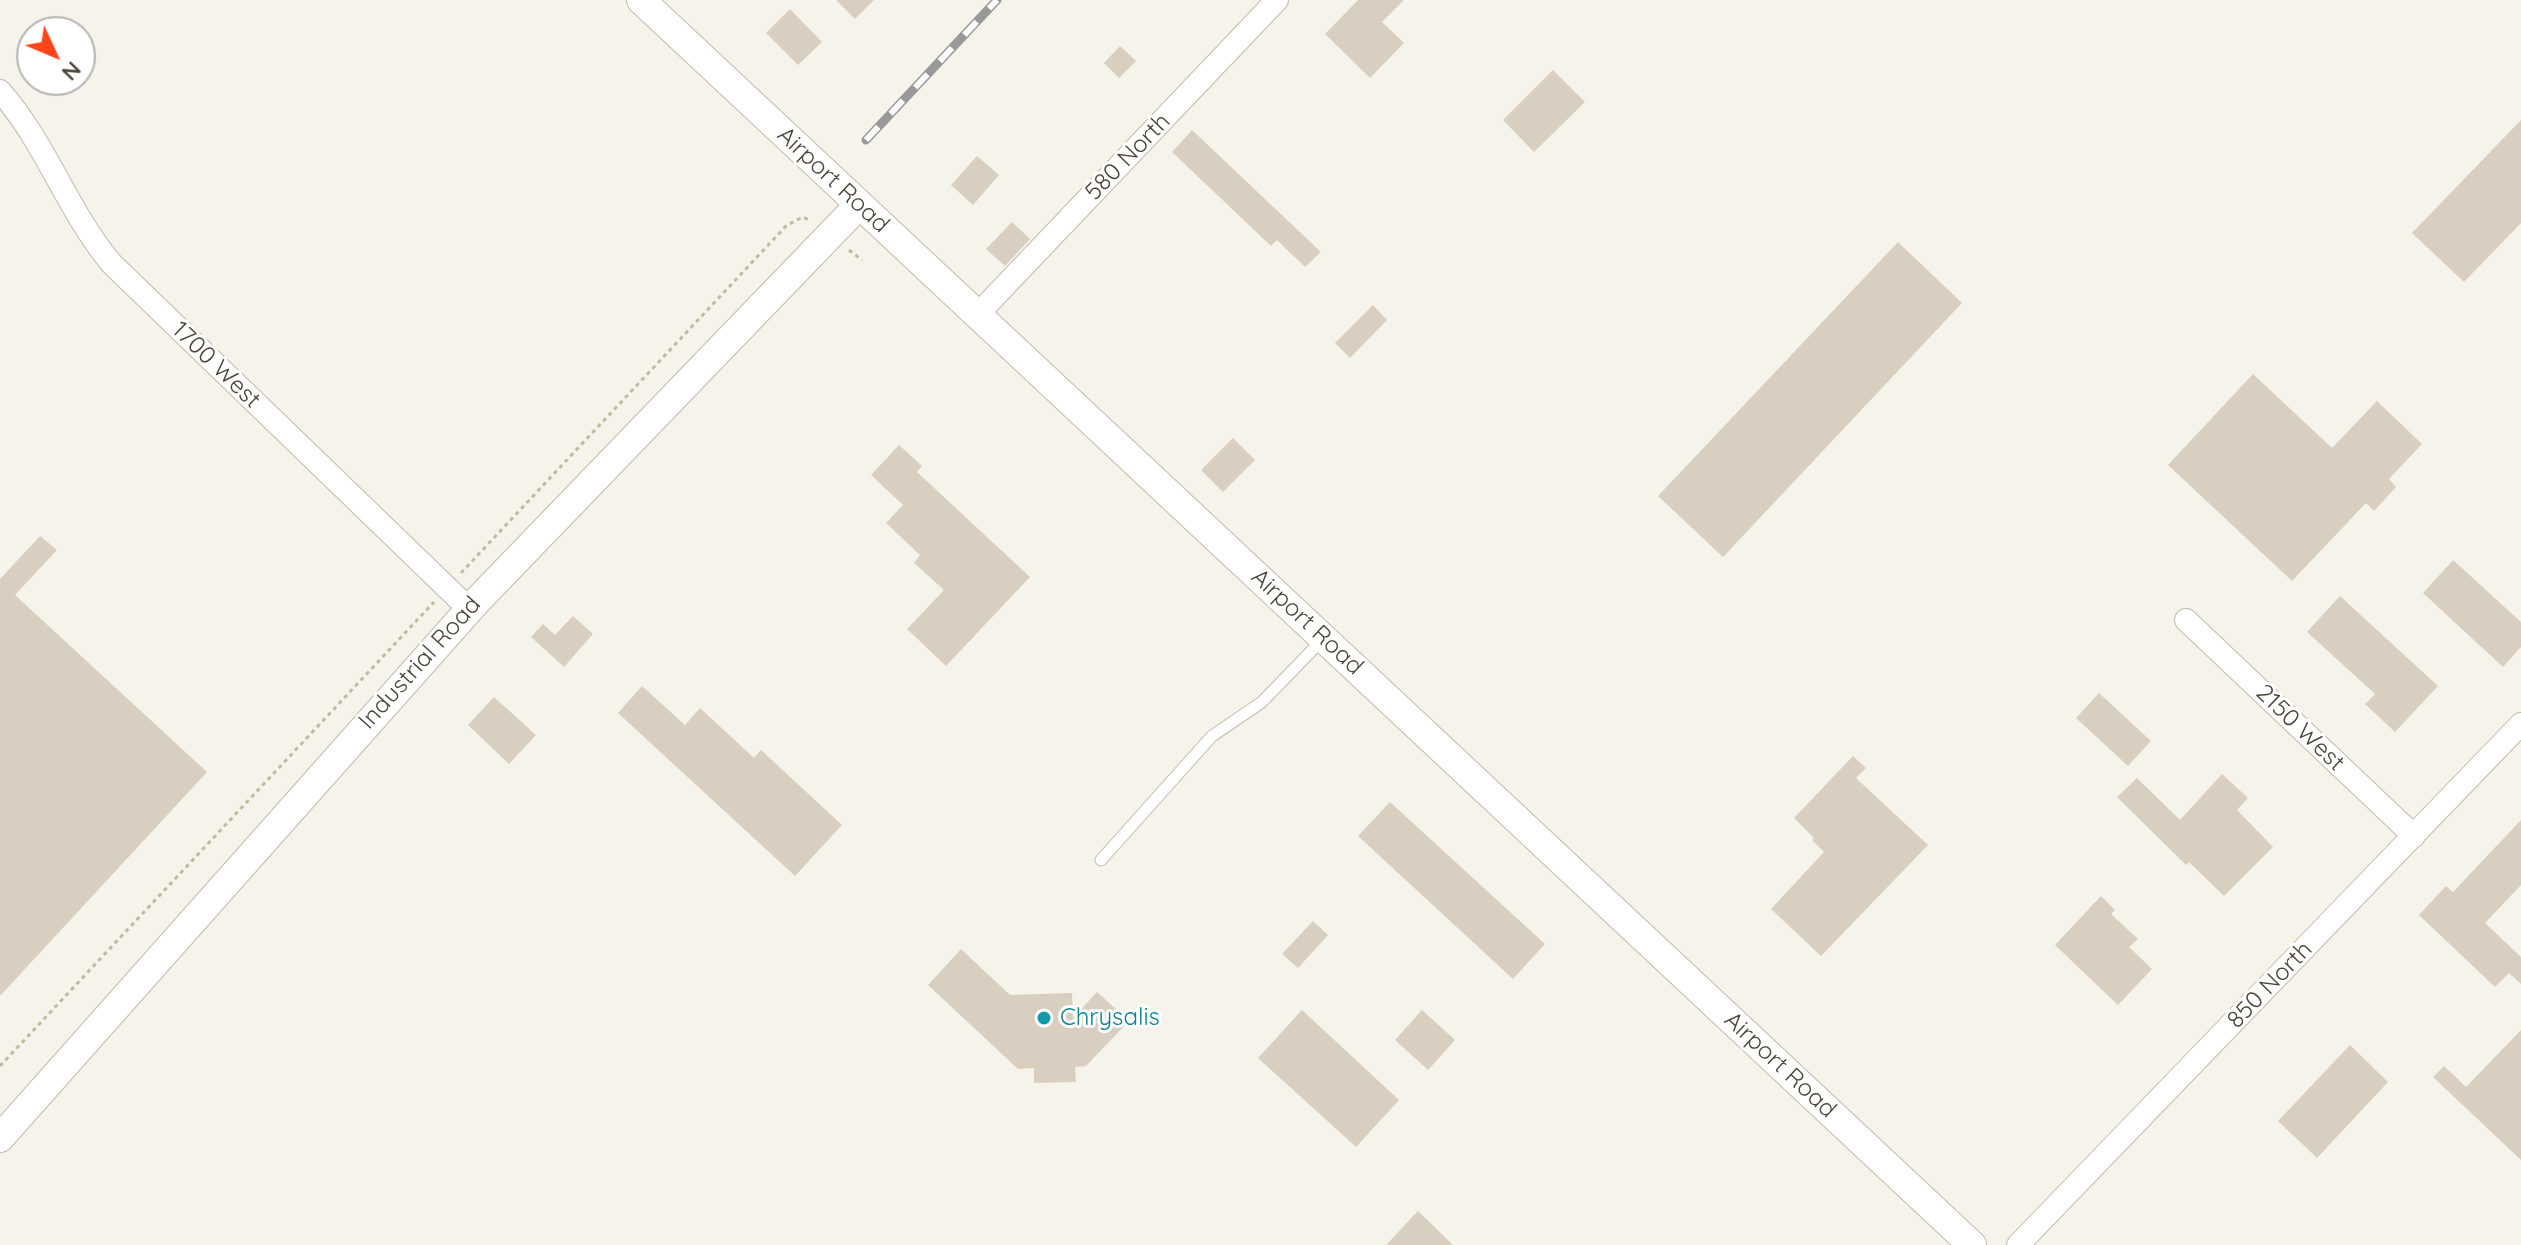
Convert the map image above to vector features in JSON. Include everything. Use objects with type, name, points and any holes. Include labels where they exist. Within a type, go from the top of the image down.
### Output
[{"type":"street","name":"Airport Road","points":[[641,0],[1972,1245]]},
{"type":"street","name":"580 North","points":[[978,314],[1277,0]]},
{"type":"street","name":"1700 West","points":[[0,91],[27,125],[82,224],[111,263],[469,609]]},
{"type":"street","name":"Industrial Road","points":[[0,1138],[469,609],[859,205]]},
{"type":"street","name":"2150 West","points":[[2186,620],[2414,836]]},
{"type":"street","name":"850 North","points":[[2018,1245],[2521,724]]},
{"type":"lane","points":[[1101,860],[1212,736],[1262,702],[1324,638]]},
{"type":"path","points":[[463,571],[787,225],[797,218],[808,218],[862,260]]},
{"type":"path","points":[[0,1066],[435,600]]},
{"type":"building","points":[[836,0],[874,0],[855,19]]},
{"type":"building","points":[[1358,0],[1404,0],[1382,22],[1404,43],[1370,78],[1325,34]]},
{"type":"building","points":[[790,9],[822,42],[798,65],[766,33]]},
{"type":"building","points":[[1120,46],[1136,61],[1119,78],[1104,63]]},
{"type":"building","points":[[1553,70],[1585,102],[1534,152],[1503,120]]},
{"type":"building","points":[[2521,120],[2521,223],[2464,282],[2412,233]]},
{"type":"building","points":[[1192,130],[1321,252],[1305,267],[1277,240],[1271,246],[1172,152]]},
{"type":"building","points":[[977,156],[999,175],[973,205],[951,185]]},
{"type":"building","points":[[1012,222],[1030,239],[1005,266],[986,249]]},
{"type":"building","points":[[1898,242],[1962,303],[1723,557],[1658,496]]},
{"type":"building","points":[[1373,305],[1387,320],[1350,358],[1335,343]]},
{"type":"building","points":[[2253,374],[2332,448],[2377,401],[2422,444],[2389,479],[2396,487],[2374,511],[2366,503],[2292,581],[2168,465]]},
{"type":"building","points":[[1233,438],[1255,460],[1223,492],[1201,470]]},
{"type":"building","points":[[899,445],[922,466],[917,472],[1030,577],[946,666],[907,629],[944,590],[914,563],[920,555],[886,523],[903,505],[871,475]]},
{"type":"building","points":[[40,536],[57,550],[15,595],[207,772],[0,996],[0,579]]},
{"type":"building","points":[[2453,560],[2521,622],[2521,647],[2503,667],[2423,593]]},
{"type":"building","points":[[2340,596],[2438,686],[2395,732],[2365,704],[2375,694],[2307,632]]},
{"type":"building","points":[[573,616],[593,634],[564,667],[531,637],[543,624],[555,635]]},
{"type":"building","points":[[642,686],[685,725],[700,708],[754,758],[761,750],[842,825],[795,876],[618,713]]},
{"type":"building","points":[[2099,693],[2151,741],[2128,766],[2076,718]]},
{"type":"building","points":[[494,697],[536,735],[509,764],[468,725]]},
{"type":"building","points":[[1853,756],[1866,768],[1856,778],[1928,845],[1821,956],[1771,909],[1824,852],[1794,818]]},
{"type":"building","points":[[2222,774],[2248,798],[2237,810],[2273,847],[2224,896],[2189,862],[2186,865],[2117,797],[2137,778],[2180,820]]},
{"type":"building","points":[[1390,802],[1545,944],[1513,979],[1358,836]]},
{"type":"building","points":[[2521,820],[2521,885],[2485,923],[2521,957],[2521,984],[2509,973],[2495,987],[2419,915],[2446,886],[2453,892]]},
{"type":"building","points":[[2101,896],[2115,910],[2111,914],[2138,939],[2129,947],[2152,969],[2118,1005],[2055,945]]},
{"type":"building","points":[[1313,921],[1328,935],[1298,968],[1282,954]]},
{"type":"building","name":"Chrysalis","points":[[961,949],[1010,995],[1072,993],[1073,1018],[1097,992],[1129,1021],[1086,1066],[1075,1067],[1076,1082],[1034,1083],[1034,1068],[1018,1069],[928,985]]},
{"type":"building","points":[[1302,1010],[1399,1100],[1356,1147],[1258,1058]]},
{"type":"building","points":[[1422,1010],[1455,1040],[1428,1070],[1395,1040]]},
{"type":"building","points":[[2521,1030],[2521,1160],[2433,1077],[2444,1066],[2466,1087]]},
{"type":"building","points":[[2350,1045],[2388,1082],[2317,1158],[2278,1121]]},
{"type":"building","points":[[1418,1211],[1453,1245],[1386,1245]]},
{"type":"railway","points":[[866,140],[997,0]]},
{"type":"place","name":"Chrysalis","points":[[1044,1018]]}]
